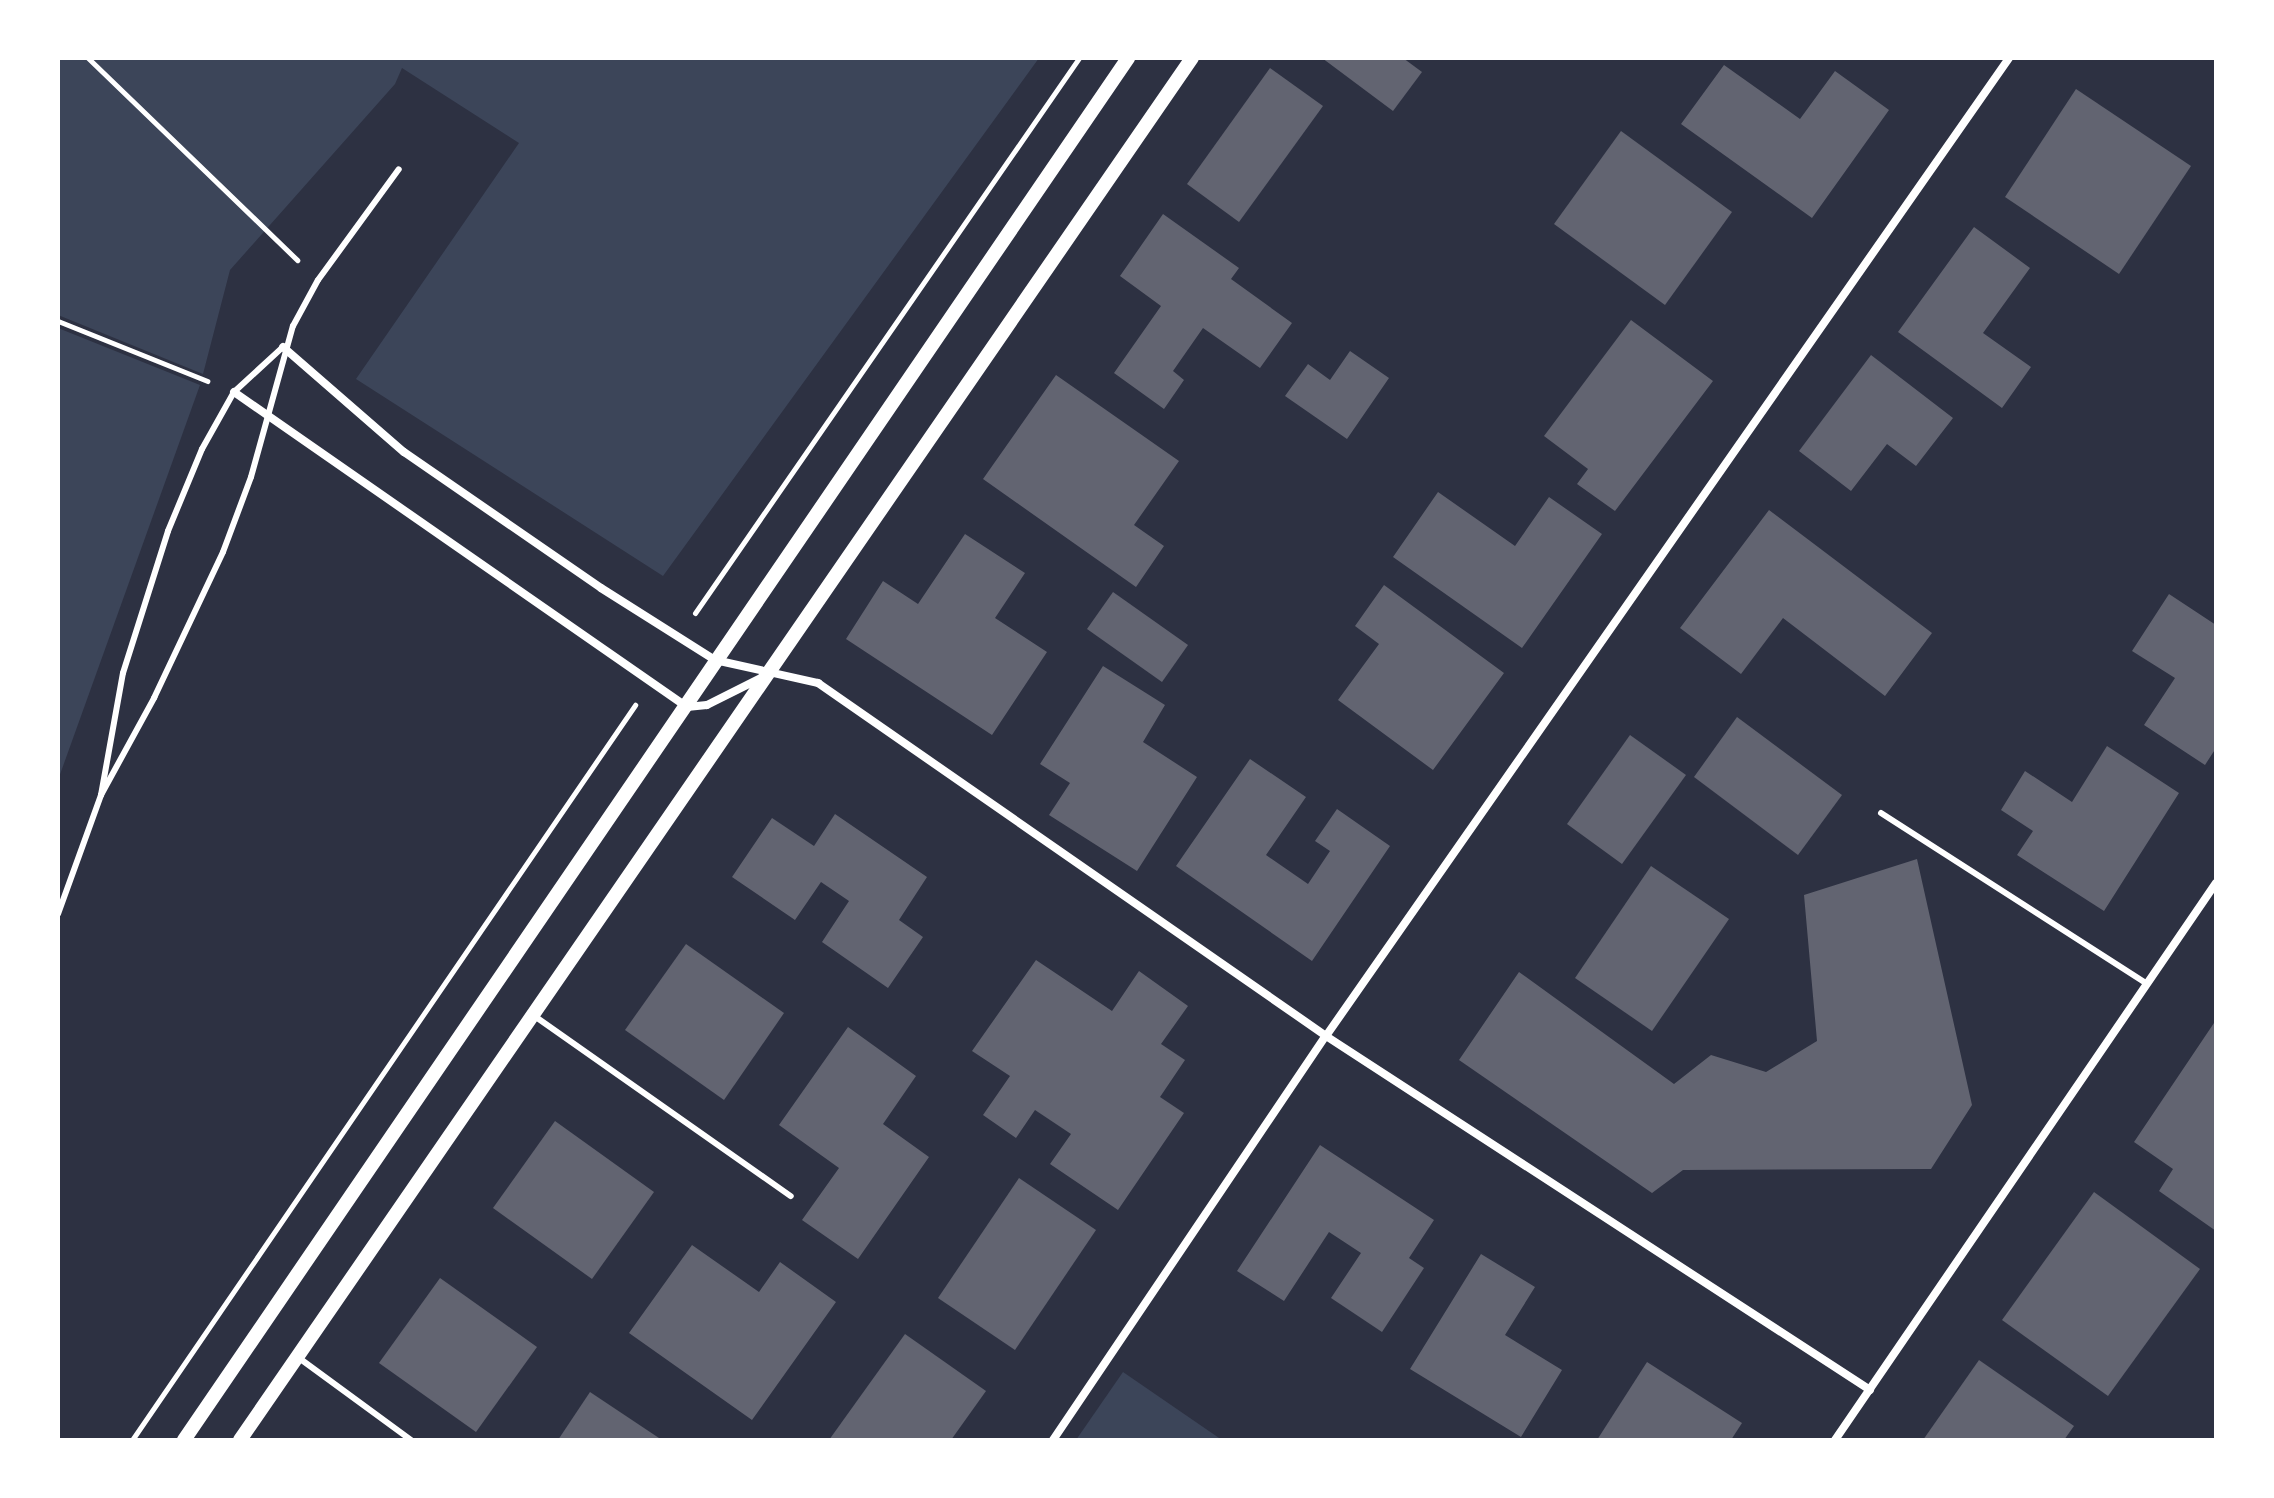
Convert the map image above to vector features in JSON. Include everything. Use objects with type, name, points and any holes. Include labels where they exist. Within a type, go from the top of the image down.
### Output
[{"type":"street","points":[[184,1440],[1128,58]]},
{"type":"street","points":[[240,1440],[772,672],[1192,58]]},
{"type":"street","points":[[1053,1440],[1326,1036],[2009,58]]},
{"type":"street","points":[[283,347],[404,452],[715,660],[818,683],[1326,1036],[1870,1390]]},
{"type":"street","points":[[234,392],[687,707],[707,705],[772,672]]},
{"type":"street","points":[[1835,1440],[2216,883]]},
{"type":"lane","points":[[58,914],[101,795],[199,609],[269,419],[283,347],[318,280],[399,169]]},
{"type":"lane","points":[[101,795],[123,673],[150,582],[202,449],[234,392],[283,347]]},
{"type":"lane","points":[[1881,813],[2147,984]]},
{"type":"lane","points":[[533,1015],[791,1196]]},
{"type":"lane","points":[[296,1356],[411,1440]]},
{"type":"path","points":[[88,58],[318,280]]},
{"type":"path","points":[[679,636],[1079,58]]},
{"type":"path","points":[[58,321],[234,392]]},
{"type":"path","points":[[132,1440],[652,681]]},
{"type":"shaded area","points":[[58,58],[1039,58],[663,576],[356,379],[519,143],[402,68],[395,84],[230,270],[203,374],[58,315]]},
{"type":"shaded area","points":[[58,328],[200,385],[58,780]]},
{"type":"shaded area","points":[[1123,1372],[1222,1440],[1076,1440]]},
{"type":"building","points":[[1322,58],[1403,58],[1422,72],[1393,111]]},
{"type":"building","points":[[1724,65],[1800,119],[1835,71],[1889,110],[1812,218],[1681,124]]},
{"type":"building","points":[[1270,68],[1323,106],[1239,222],[1187,184]]},
{"type":"building","points":[[2076,89],[2191,166],[2119,274],[2005,197]]},
{"type":"building","points":[[1621,131],[1732,212],[1665,305],[1554,224]]},
{"type":"building","points":[[1163,214],[1239,268],[1231,279],[1292,323],[1260,368],[1203,328],[1173,371],[1184,380],[1164,409],[1114,373],[1161,306],[1120,276]]},
{"type":"building","points":[[1974,227],[2030,268],[1983,333],[2031,367],[2002,408],[1898,332]]},
{"type":"building","points":[[1631,320],[1713,381],[1615,511],[1577,484],[1588,469],[1544,436]]},
{"type":"building","points":[[1350,351],[1389,378],[1347,439],[1285,396],[1308,364],[1330,380]]},
{"type":"building","points":[[1871,355],[1953,418],[1916,466],[1887,444],[1851,491],[1799,451]]},
{"type":"building","points":[[1056,375],[1179,461],[1134,525],[1164,546],[1136,587],[983,479]]},
{"type":"building","points":[[1438,492],[1515,546],[1549,497],[1602,534],[1522,648],[1393,557]]},
{"type":"building","points":[[1769,510],[1932,633],[1885,696],[1783,618],[1741,674],[1680,628]]},
{"type":"building","points":[[965,534],[1025,573],[995,618],[1047,652],[992,735],[846,639],[883,581],[918,604]]},
{"type":"building","points":[[1384,585],[1504,673],[1433,770],[1338,700],[1379,644],[1355,626]]},
{"type":"building","points":[[1113,592],[1188,645],[1162,682],[1087,629]]},
{"type":"building","points":[[2169,594],[2216,625],[2216,748],[2205,765],[2144,725],[2175,678],[2132,651]]},
{"type":"building","points":[[1103,666],[1165,705],[1143,742],[1197,777],[1137,871],[1049,815],[1070,783],[1040,764]]},
{"type":"building","points":[[1737,717],[1842,795],[1798,855],[1694,777]]},
{"type":"building","points":[[1630,735],[1686,775],[1622,864],[1567,824]]},
{"type":"building","points":[[2107,746],[2179,793],[2104,911],[2017,855],[2033,831],[2001,810],[2025,771],[2072,802]]},
{"type":"building","points":[[1250,759],[1306,797],[1266,855],[1308,884],[1330,851],[1315,841],[1337,809],[1390,846],[1312,961],[1176,866]]},
{"type":"building","points":[[835,814],[927,877],[899,920],[923,937],[888,988],[822,942],[849,901],[821,882],[795,920],[732,877],[772,818],[814,846]]},
{"type":"building","points":[[1917,859],[1972,1105],[1931,1169],[1683,1170],[1652,1193],[1459,1060],[1519,972],[1674,1084],[1711,1055],[1766,1072],[1817,1041],[1804,895]]},
{"type":"building","points":[[1651,866],[1729,919],[1652,1031],[1575,978]]},
{"type":"building","points":[[686,944],[784,1013],[724,1100],[625,1030]]},
{"type":"building","points":[[1036,960],[1112,1011],[1139,971],[1188,1006],[1161,1044],[1185,1060],[1160,1097],[1184,1113],[1118,1210],[1050,1164],[1071,1134],[1035,1110],[1016,1138],[983,1115],[1010,1076],[972,1051]]},
{"type":"building","points":[[2214,1023],[2216,1231],[2159,1191],[2173,1169],[2134,1142]]},
{"type":"building","points":[[848,1027],[916,1076],[883,1124],[929,1157],[858,1259],[802,1220],[839,1168],[779,1125]]},
{"type":"building","points":[[555,1121],[654,1192],[592,1279],[493,1208]]},
{"type":"building","points":[[1320,1145],[1434,1220],[1409,1258],[1424,1268],[1382,1332],[1331,1298],[1361,1253],[1329,1232],[1284,1301],[1237,1271]]},
{"type":"building","points":[[1019,1178],[1096,1230],[1015,1350],[938,1298]]},
{"type":"building","points":[[2094,1192],[2200,1269],[2108,1396],[2002,1320]]},
{"type":"building","points":[[692,1245],[759,1292],[780,1262],[836,1302],[752,1420],[629,1333]]},
{"type":"building","points":[[1481,1254],[1535,1287],[1505,1335],[1562,1370],[1521,1437],[1410,1369]]},
{"type":"building","points":[[440,1278],[537,1347],[476,1432],[379,1363]]},
{"type":"building","points":[[905,1334],[986,1391],[951,1440],[829,1440]]},
{"type":"building","points":[[1979,1360],[2074,1426],[2064,1440],[1923,1440]]},
{"type":"building","points":[[1647,1362],[1742,1423],[1731,1440],[1597,1440]]},
{"type":"building","points":[[590,1392],[662,1440],[558,1440]]}]
